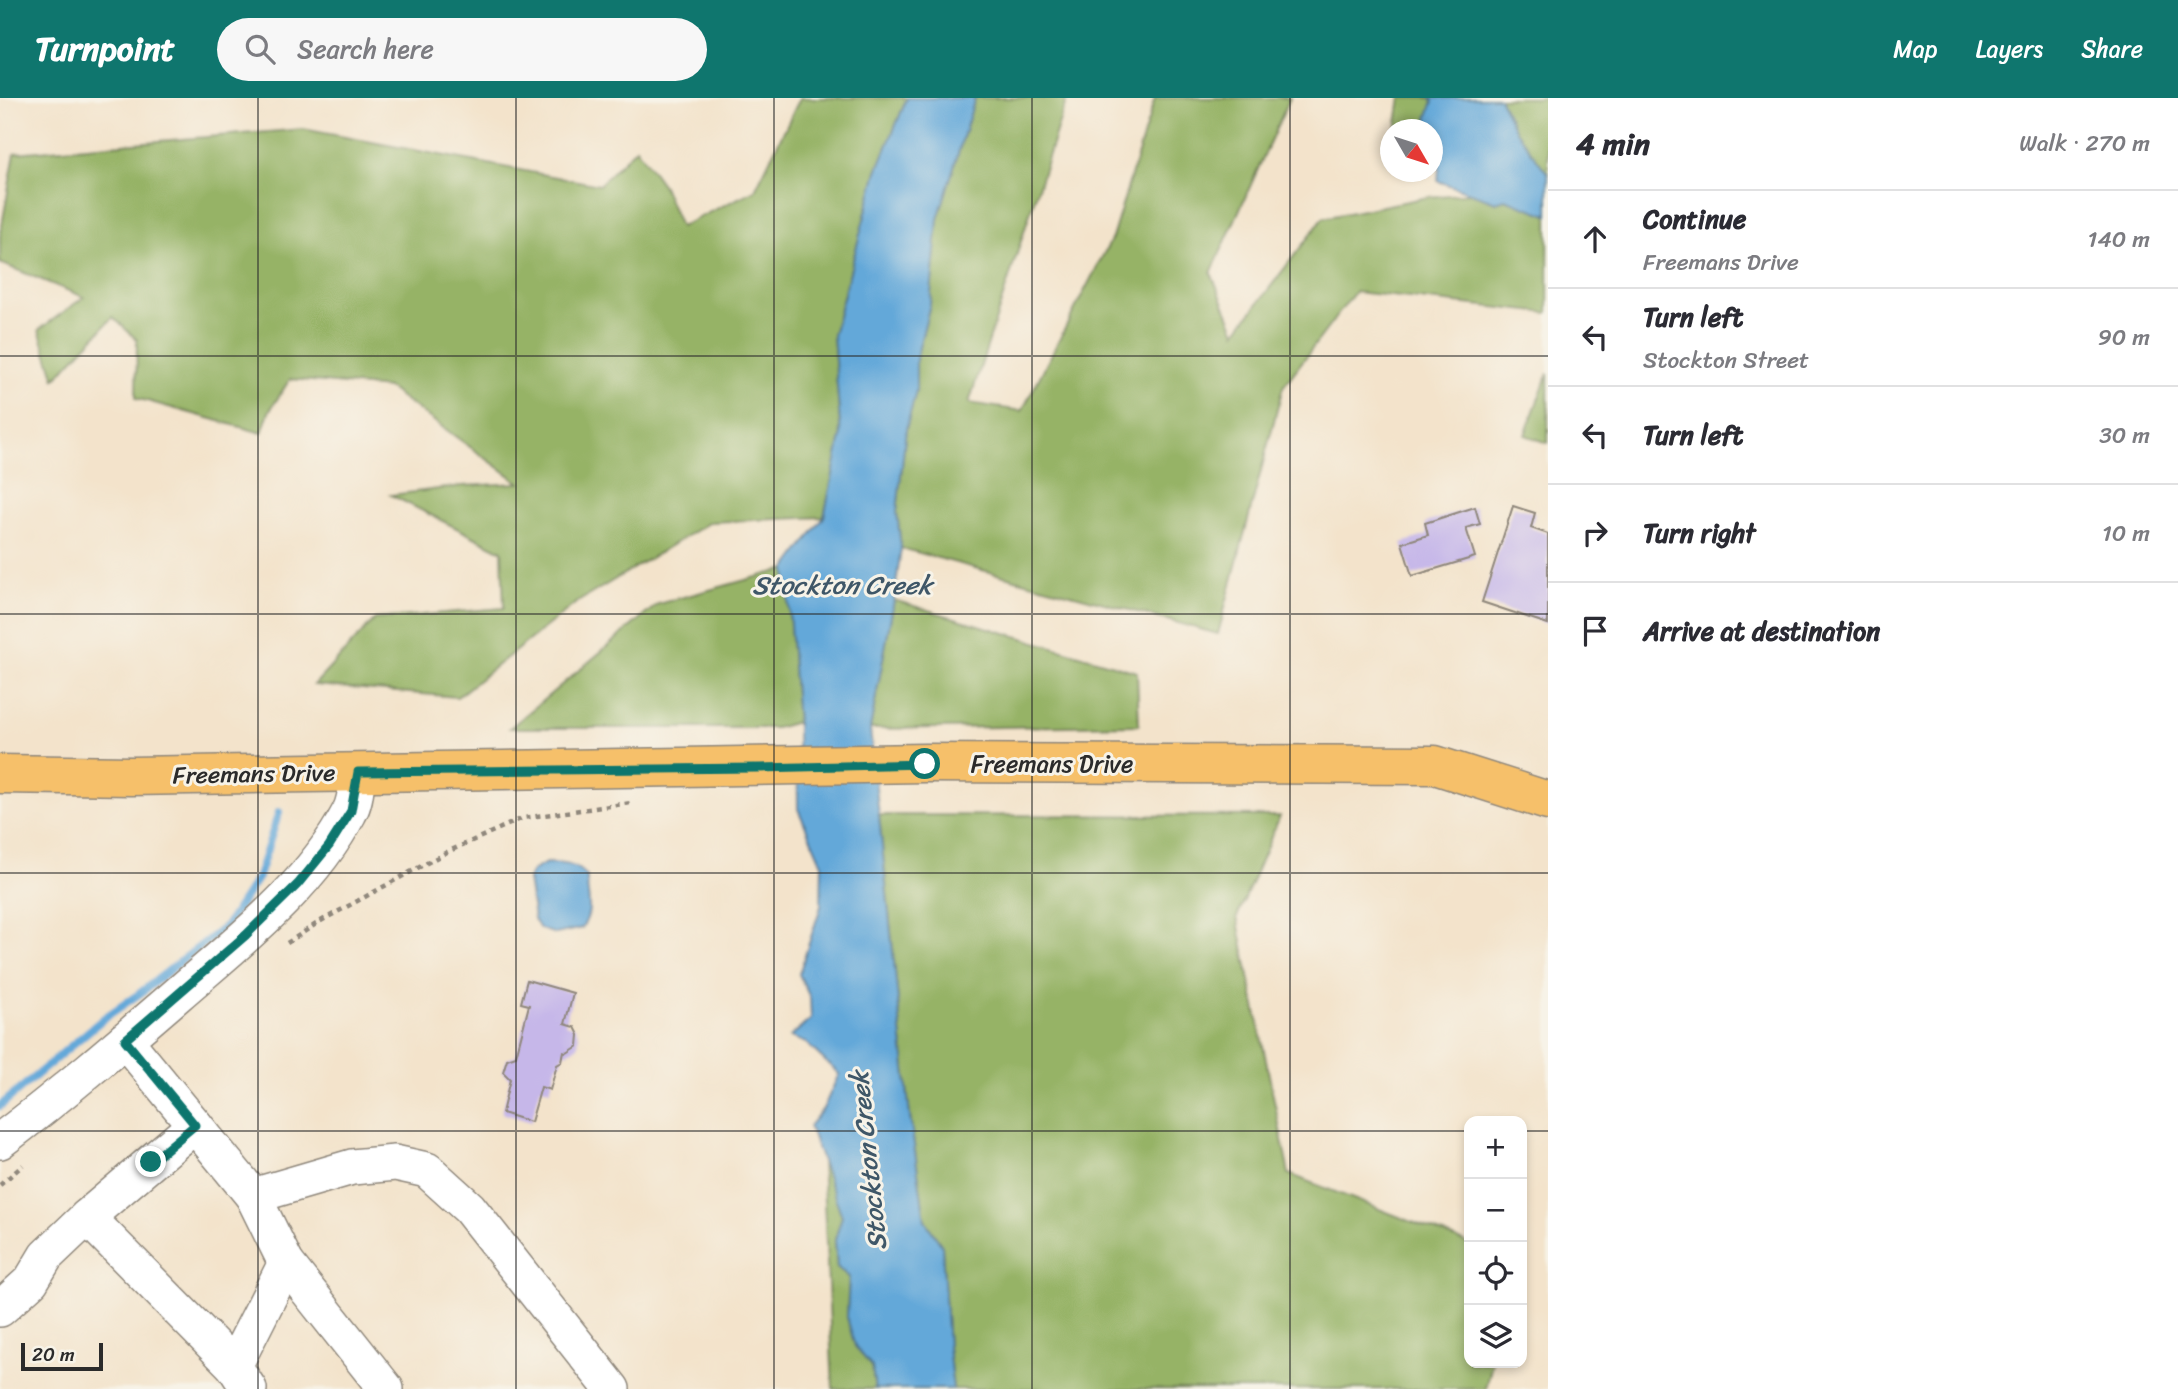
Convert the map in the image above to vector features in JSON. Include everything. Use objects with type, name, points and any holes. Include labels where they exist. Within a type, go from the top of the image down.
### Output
[{"type":"main road","name":"Freemans Drive","points":[[0,774],[131,776],[925,764],[1435,765],[1548,801]]},
{"type":"main road","name":"Freemans Drive","points":[[0,788],[69,787],[131,776]]},
{"type":"street","points":[[0,1141],[125,1040],[246,935],[298,884],[329,846],[351,811],[358,772]]},
{"type":"street","points":[[125,1040],[253,1196],[285,1263],[386,1389]]},
{"type":"street","points":[[0,1309],[31,1281],[46,1256],[87,1217],[195,1125]]},
{"type":"street","points":[[253,1196],[352,1167],[395,1163],[427,1170],[469,1208],[612,1389]]},
{"type":"street","points":[[87,1217],[241,1378],[285,1263]]},
{"type":"path","points":[[285,944],[319,922],[447,852],[523,818],[643,801]]},
{"type":"green space","points":[[800,98],[907,98],[877,171],[833,335],[841,437],[824,517],[710,522],[576,603],[457,697],[314,685],[375,619],[504,608],[502,551],[391,495],[462,486],[520,483],[388,388],[290,379],[269,412],[262,433],[136,398],[137,340],[113,317],[55,379],[39,330],[84,297],[0,263],[0,236],[15,153],[303,129],[599,185],[636,148],[663,186],[680,227],[755,190]]},
{"type":"green space","points":[[975,98],[1067,98],[969,403],[1022,411],[1112,238],[1155,98],[1290,98],[1211,273],[1236,332],[1323,218],[1428,197],[1471,193],[1496,202],[1505,199],[1548,215],[1548,313],[1355,292],[1283,387],[1218,634],[901,548],[897,512],[906,429],[916,391],[916,359],[930,304],[938,219]]},
{"type":"green space","points":[[1401,98],[1433,100],[1429,119],[1398,119]]},
{"type":"green space","points":[[1499,98],[1548,98],[1548,174],[1516,131]]},
{"type":"green space","points":[[1548,373],[1548,443],[1525,435]]},
{"type":"green space","points":[[786,569],[797,722],[776,728],[510,728],[658,604]]},
{"type":"green space","points":[[894,600],[1137,672],[1139,725],[870,729]]},
{"type":"green space","points":[[879,815],[1280,816],[1237,917],[1289,1174],[1464,1242],[1464,1368],[1491,1368],[1486,1389],[953,1389],[942,1246],[925,1221],[910,1117]]},
{"type":"green space","points":[[822,1160],[842,1216],[835,1240],[837,1267],[849,1277],[847,1317],[855,1346],[872,1367],[875,1389],[833,1389]]},
{"type":"water","name":"Stockton Creek","points":[[907,98],[975,98],[938,219],[930,304],[916,359],[916,391],[906,429],[897,512],[901,548],[870,729],[910,1117],[925,1221],[942,1246],[953,1389],[875,1389],[872,1367],[855,1346],[847,1317],[849,1277],[837,1267],[835,1240],[842,1216],[809,1126],[823,1109],[839,1074],[806,1043],[790,1037],[811,1019],[810,998],[799,974],[821,906],[822,864],[798,809],[797,722],[786,569],[824,517],[841,437],[833,335],[877,171]]},
{"type":"water","points":[[1431,98],[1499,98],[1516,131],[1548,174],[1548,215],[1505,199],[1496,202],[1441,182],[1443,182],[1443,119],[1427,119],[1433,101]]},
{"type":"water","points":[[546,863],[578,868],[587,876],[589,909],[582,928],[556,934],[540,929],[534,919],[528,879],[532,871]]},
{"type":"building","points":[[1513,506],[1535,513],[1531,528],[1548,534],[1548,624],[1482,602]]},
{"type":"building","points":[[1475,507],[1480,524],[1466,528],[1475,557],[1412,576],[1402,543],[1428,535],[1425,523]]},
{"type":"building","points":[[527,980],[573,993],[565,1024],[575,1027],[579,1035],[578,1046],[567,1053],[564,1052],[562,1062],[557,1065],[550,1090],[541,1087],[531,1122],[502,1113],[510,1079],[503,1072],[507,1059],[516,1056],[529,1005],[521,1003]]},
{"type":"waterway","points":[[0,1106],[104,1018],[226,926],[258,877],[279,812]]},
{"type":"route","points":[[151,1162],[195,1125],[125,1040],[246,935],[298,884],[329,846],[351,811],[358,772],[925,764]]}]
